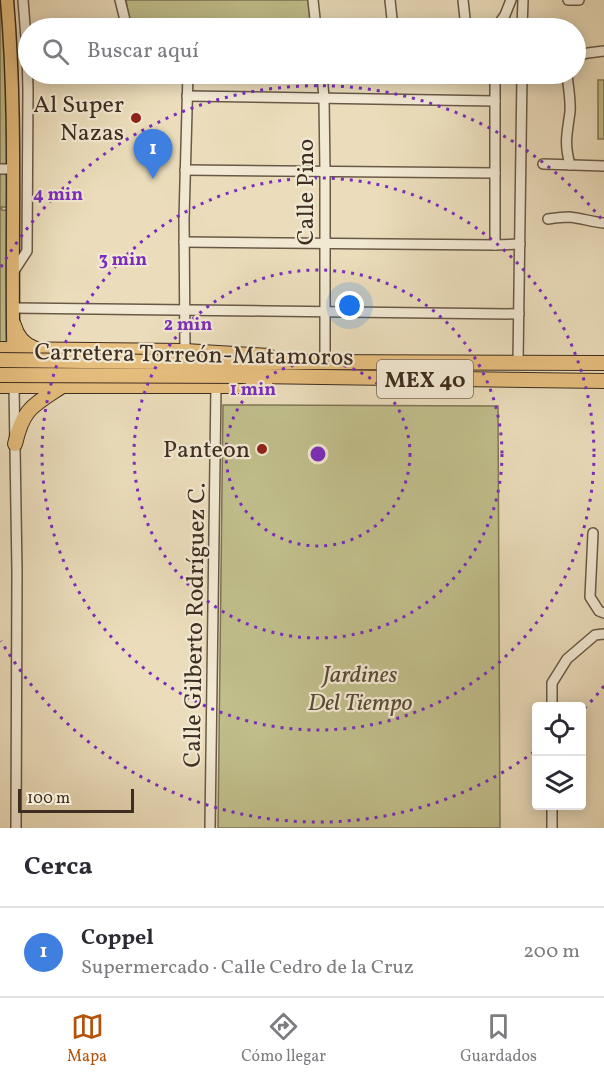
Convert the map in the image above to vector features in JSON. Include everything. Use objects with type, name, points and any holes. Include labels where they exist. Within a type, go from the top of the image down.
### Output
[{"type":"highway","points":[[14,325],[22,341],[38,348],[44,378],[56,387]]},
{"type":"highway","points":[[7,349],[261,354],[306,362]]},
{"type":"highway","name":"MEX 40","points":[[0,360],[246,370],[306,362],[604,363]]},
{"type":"highway","name":"Carretera Torreón-Matamoros","points":[[0,375],[246,370],[291,377],[604,381]]},
{"type":"highway","points":[[0,386],[255,385],[291,377]]},
{"type":"highway","points":[[15,444],[21,420],[27,411],[56,387]]},
{"type":"main road","points":[[7,0],[11,44],[6,169],[14,271],[14,325],[7,349],[14,386]]},
{"type":"street","points":[[23,0],[24,18]]},
{"type":"street","points":[[120,0],[124,18]]},
{"type":"street","points":[[313,0],[315,18]]},
{"type":"street","points":[[390,0],[392,18]]},
{"type":"street","points":[[463,0],[464,18]]},
{"type":"street","points":[[503,18],[511,0]]},
{"type":"street","points":[[522,18],[523,0]]},
{"type":"street","points":[[568,0],[579,0]]},
{"type":"street","points":[[586,54],[604,51]]},
{"type":"street","points":[[14,271],[27,251],[27,84]]},
{"type":"street","points":[[185,351],[184,242],[188,84]]},
{"type":"street","name":"Calle Pino","points":[[323,84],[326,243],[325,362]]},
{"type":"street","points":[[495,84],[495,245]]},
{"type":"street","points":[[518,362],[522,84]]},
{"type":"street","points":[[568,84],[570,110],[566,145],[570,165]]},
{"type":"street","points":[[187,96],[495,100]]},
{"type":"street","points":[[543,164],[604,165]]},
{"type":"street","points":[[185,170],[495,173]]},
{"type":"street","points":[[548,219],[566,217],[604,223]]},
{"type":"street","points":[[184,242],[520,244]]},
{"type":"street","points":[[14,308],[519,314]]},
{"type":"street","points":[[14,386],[17,572],[16,828]]},
{"type":"street","name":"Calle Gilberto Rodríguez C.","points":[[210,828],[216,386]]},
{"type":"street","points":[[593,533],[590,597],[599,611],[604,613]]},
{"type":"street","points":[[552,702],[552,683],[567,659],[595,635],[604,634]]},
{"type":"street","points":[[552,810],[552,828]]},
{"type":"green space","points":[[0,0],[3,0],[7,77],[8,207],[1,207],[2,210],[12,211],[10,345],[0,346]]},
{"type":"green space","points":[[126,0],[309,0],[312,18],[129,18]]},
{"type":"green space","points":[[598,80],[604,80],[604,139],[598,139]]},
{"type":"green space","name":"Jardines Del Tiempo","points":[[223,405],[498,406],[500,828],[218,828]]},
{"type":"place","name":"Al Super Nazas","points":[[136,118]]},
{"type":"place","name":"Coppel","points":[[153,179]]},
{"type":"place","name":"Panteon","points":[[262,449]]}]
